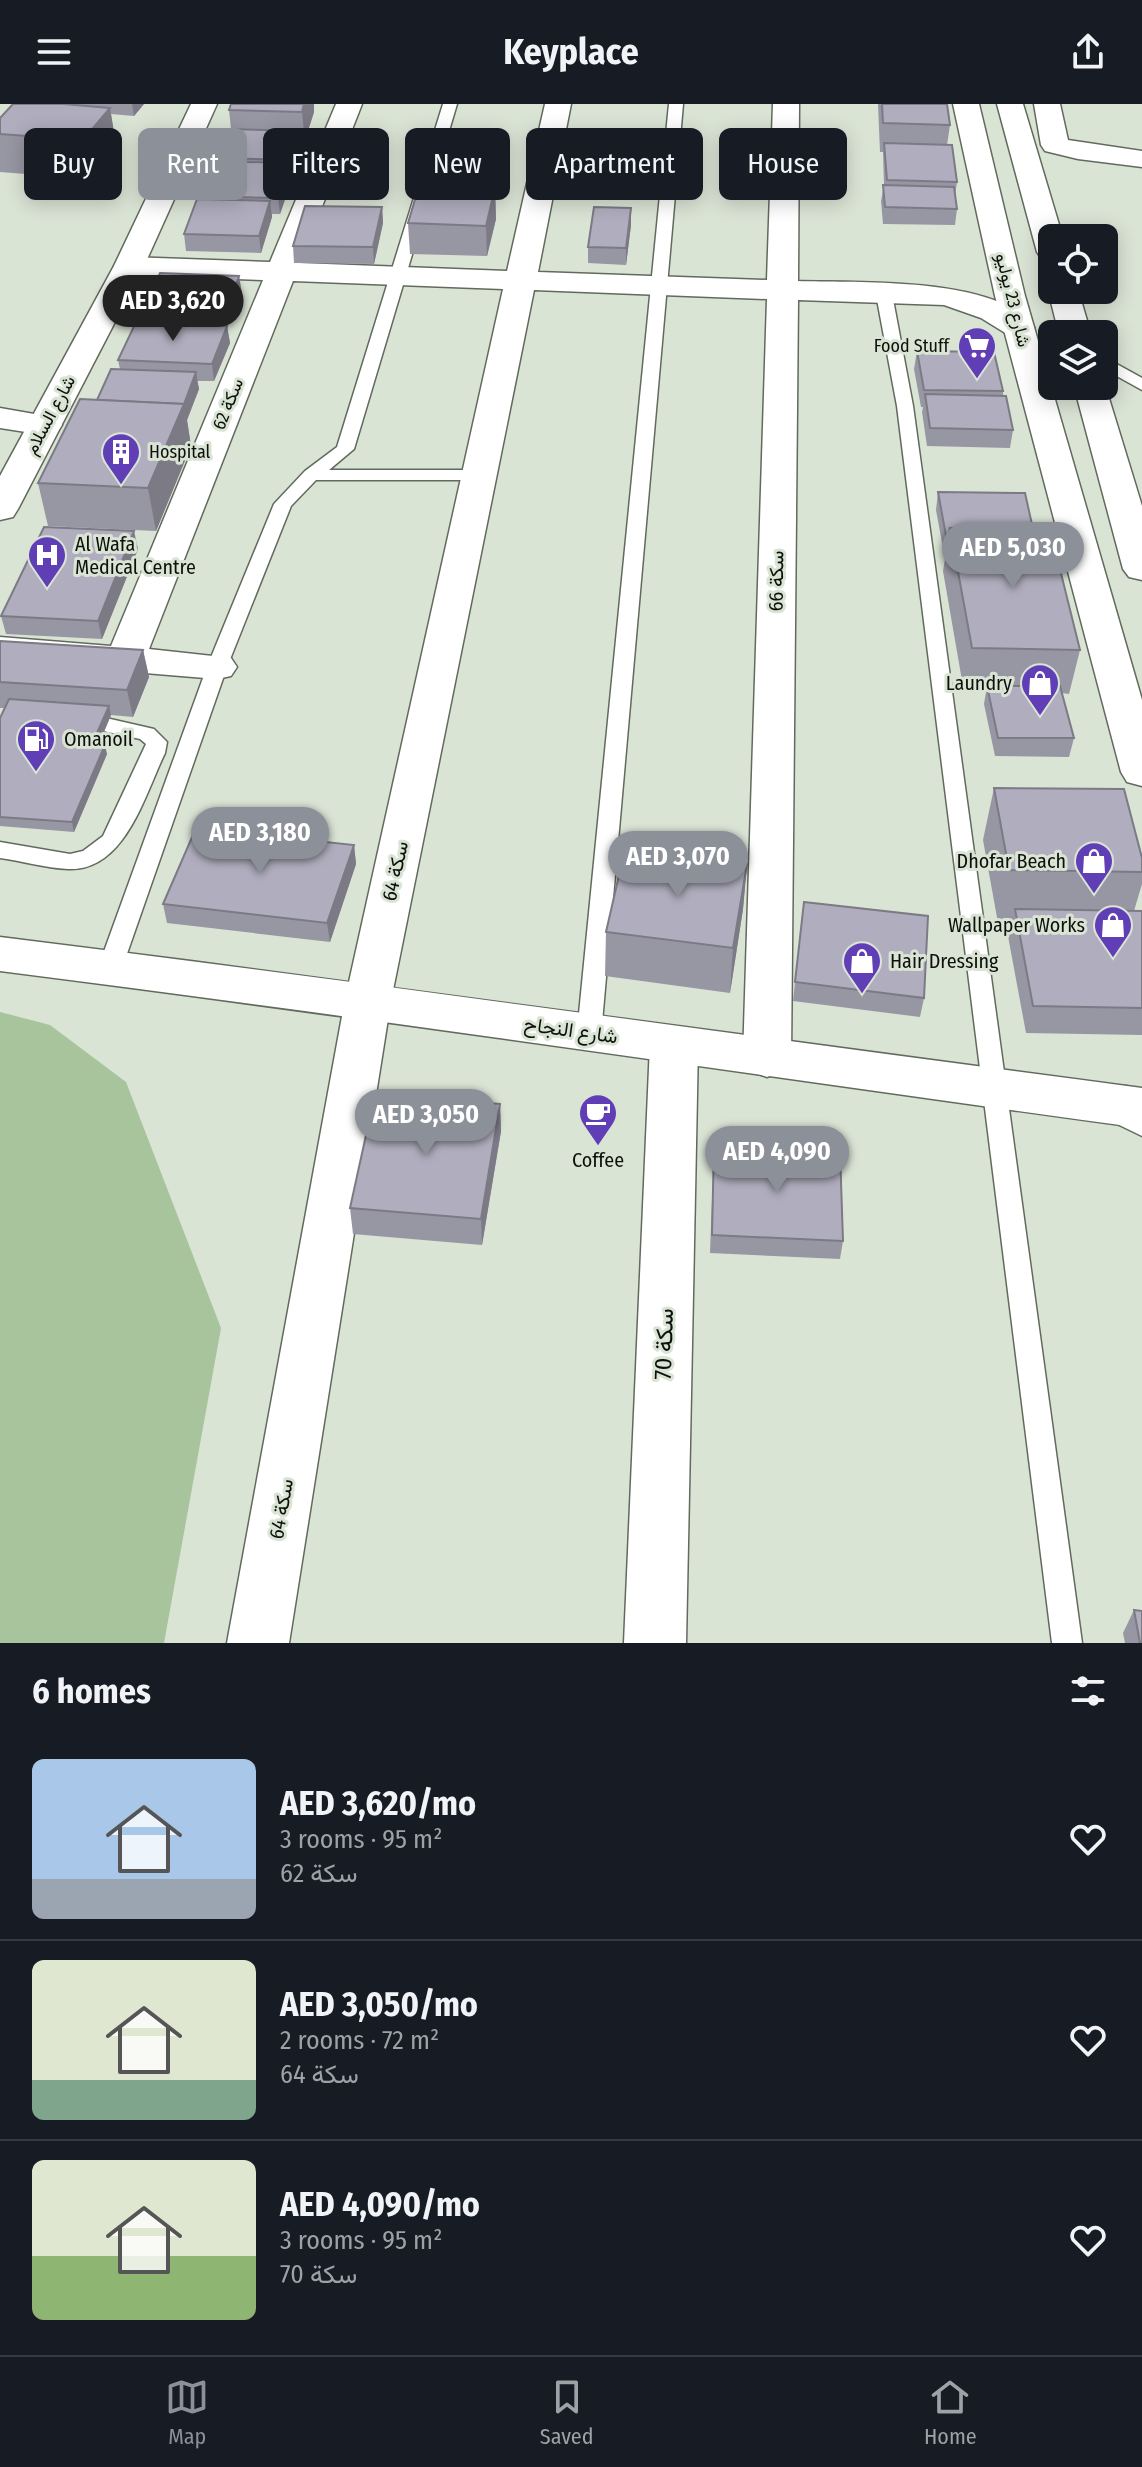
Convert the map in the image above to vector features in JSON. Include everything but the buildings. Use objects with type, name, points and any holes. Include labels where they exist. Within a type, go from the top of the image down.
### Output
[{"type":"street","name":"شارع السلام","points":[[0,509],[129,266],[204,104]]},
{"type":"street","name":"سكة 62","points":[[125,659],[349,104]]},
{"type":"street","name":"سكة 64","points":[[258,1643],[368,1000],[558,104]]},
{"type":"street","name":"سكة 66","points":[[767,1058],[786,104]]},
{"type":"street","name":"شارع 23 يوليو","points":[[966,104],[1018,327],[1142,772]]},
{"type":"street","points":[[1010,104],[1044,224]]},
{"type":"street","points":[[1047,104],[1055,145],[1069,150],[1142,159]]},
{"type":"street","points":[[129,266],[944,296],[976,303],[997,312],[1018,327]]},
{"type":"street","points":[[944,296],[975,289],[1003,266]]},
{"type":"street","points":[[1094,400],[1142,569]]},
{"type":"street","points":[[0,418],[45,425]]},
{"type":"street","points":[[0,649],[217,667]]},
{"type":"street","name":"شارع النجاح","points":[[0,954],[368,1000],[589,1034],[1138,1108]]},
{"type":"street","name":"سكة 70","points":[[655,1643],[674,1045]]},
{"type":"lane","points":[[110,968],[217,667],[283,504],[311,475],[345,449],[450,104]]},
{"type":"lane","points":[[589,1034],[676,104]]},
{"type":"lane","points":[[884,294],[905,406],[1067,1643]]},
{"type":"lane","points":[[1118,370],[1142,385]]},
{"type":"lane","points":[[311,475],[479,475]]},
{"type":"lane","points":[[1,853],[70,862],[90,857],[111,841],[155,753],[157,742],[147,734],[106,725]]},
{"type":"green space","points":[[0,1012],[50,1025],[126,1082],[221,1328],[164,1643],[0,1643]]},
{"type":"place","name":"Food Stuff","points":[[977,380]]},
{"type":"place","name":"Hospital","points":[[121,486]]},
{"type":"place","name":"Al Wafa Medical Centre","points":[[47,589]]},
{"type":"place","name":"Laundry","points":[[1040,717]]},
{"type":"place","name":"Omanoil","points":[[36,773]]},
{"type":"place","name":"Dhofar Beach","points":[[1094,895]]},
{"type":"place","name":"Wallpaper Works","points":[[1113,959]]},
{"type":"place","name":"Hair Dressing","points":[[862,995]]},
{"type":"place","name":"Coffee","points":[[598,1147]]}]
